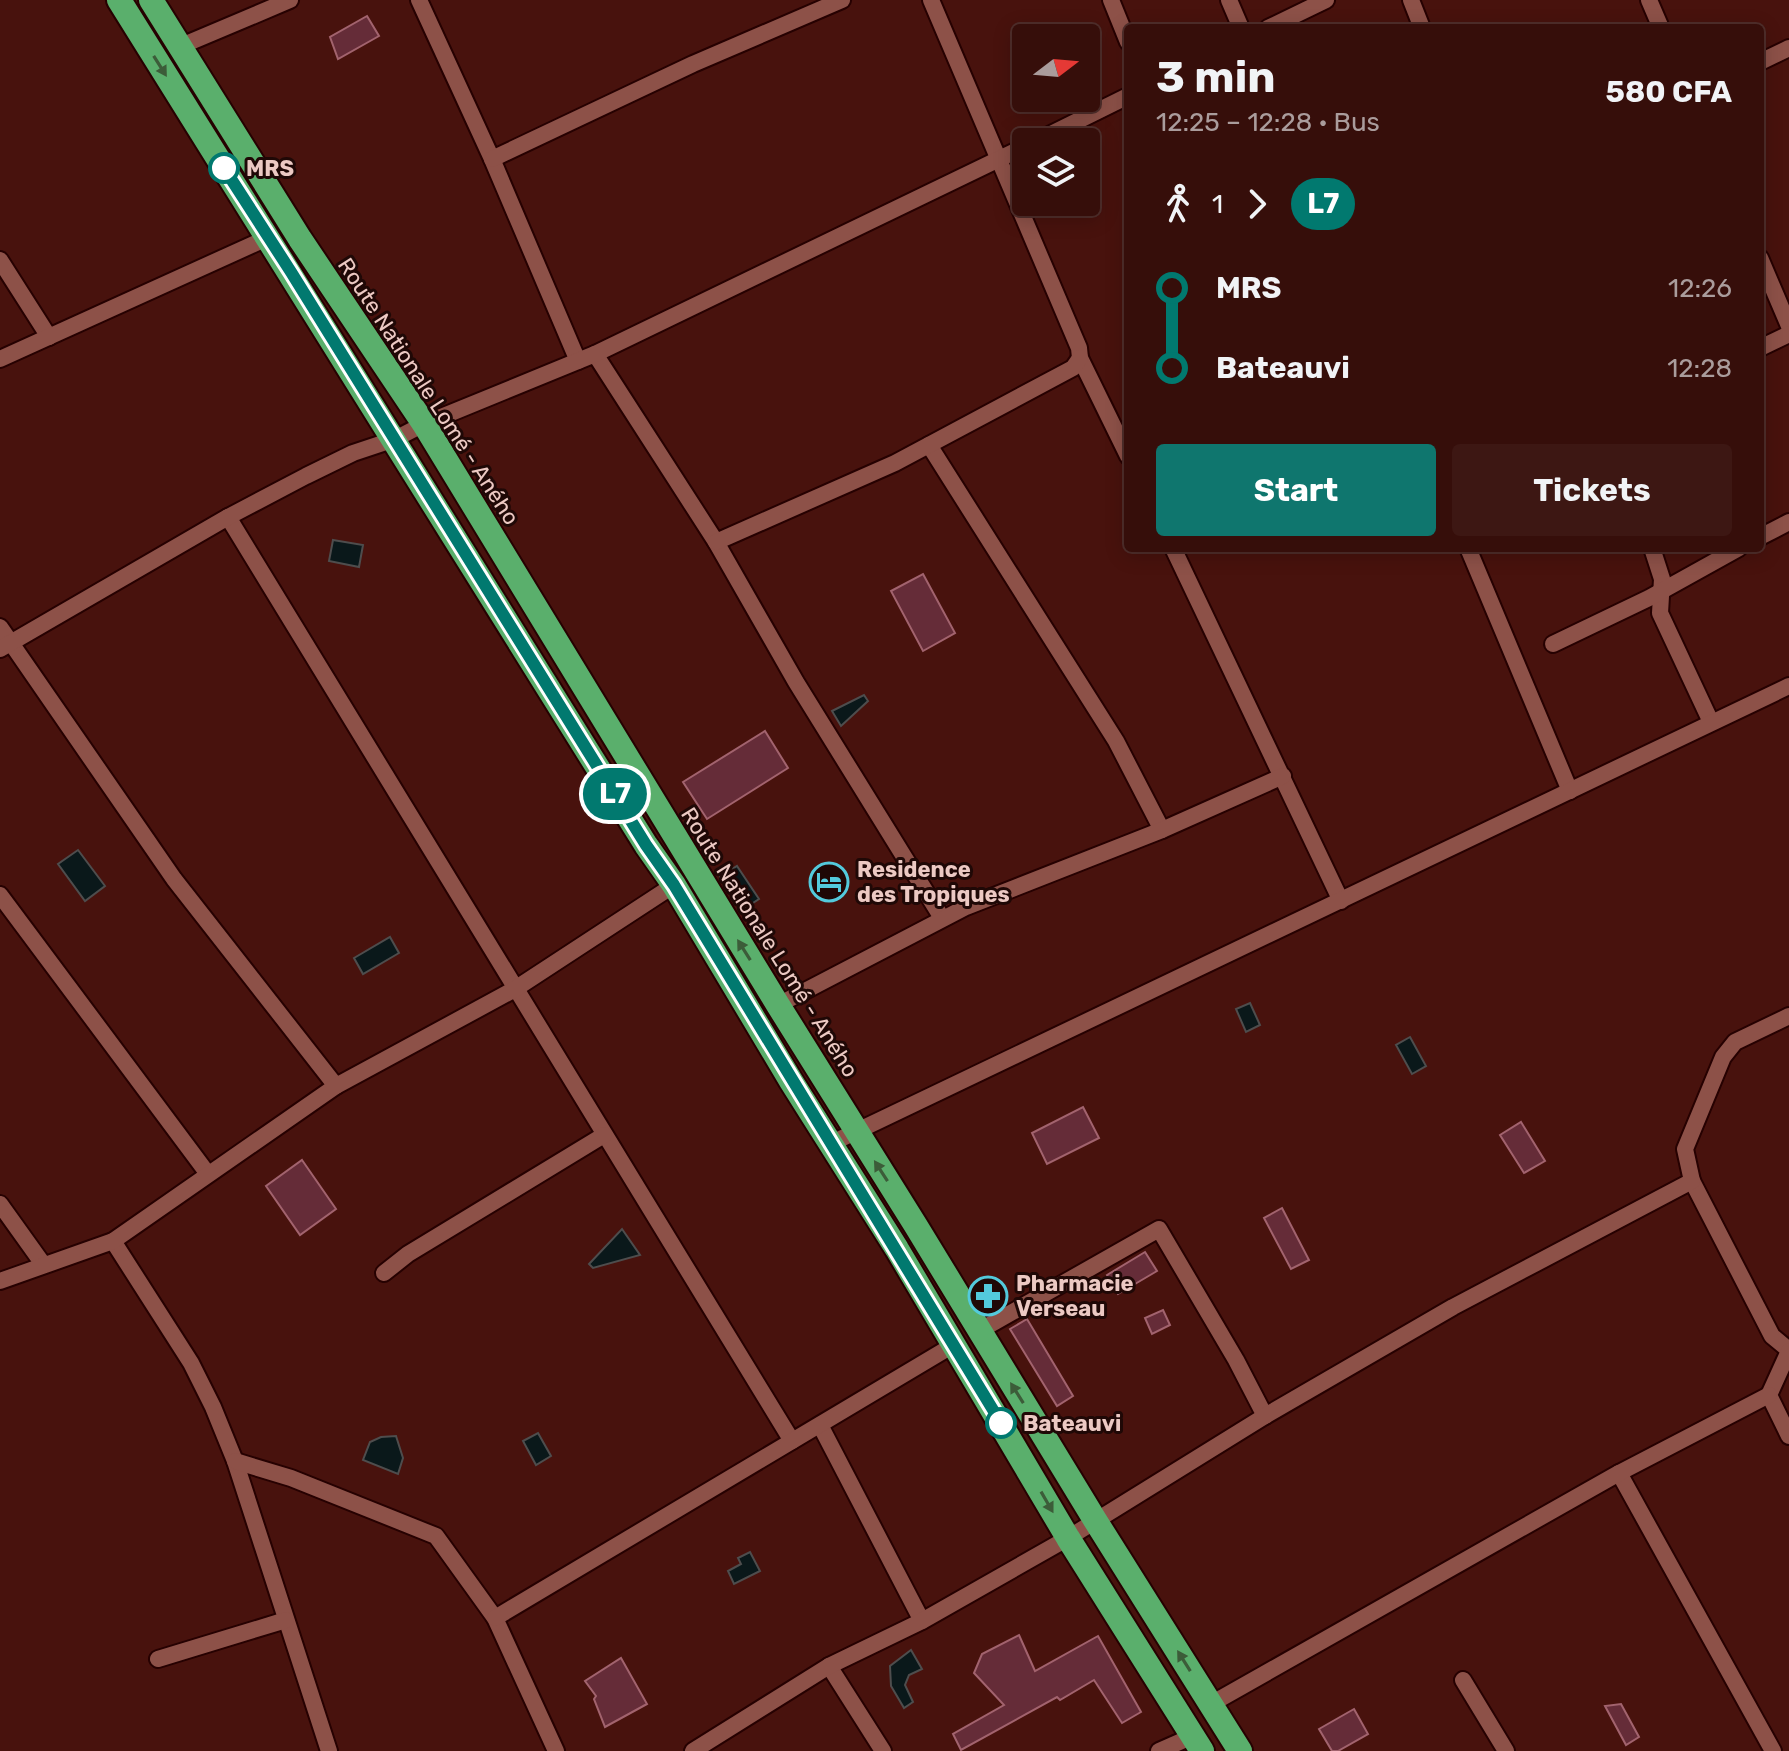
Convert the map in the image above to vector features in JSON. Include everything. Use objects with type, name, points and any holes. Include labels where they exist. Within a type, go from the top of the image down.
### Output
[{"type":"highway","points":[[119,0],[646,845],[674,885],[955,1344],[1068,1538],[1198,1743]]},
{"type":"highway","name":"Route Nationale Lomé - Aného","points":[[151,0],[300,239],[424,424],[778,1005],[1240,1751]]},
{"type":"street","points":[[181,46],[290,0]]},
{"type":"street","points":[[419,0],[492,159],[578,361]]},
{"type":"street","points":[[492,159],[693,64],[842,0]]},
{"type":"street","points":[[931,0],[1079,348],[1080,358],[1124,448]]},
{"type":"street","points":[[1111,0],[1124,32]]},
{"type":"street","points":[[1229,0],[1239,24]]},
{"type":"street","points":[[1276,24],[1326,0]]},
{"type":"street","points":[[1411,0],[1420,24]]},
{"type":"street","points":[[1649,0],[1659,24]]},
{"type":"street","points":[[1764,60],[1789,48]]},
{"type":"street","points":[[1063,128],[1124,98]]},
{"type":"street","points":[[6,646],[228,517],[353,453],[395,439],[424,424],[595,354],[1012,153]]},
{"type":"street","points":[[0,359],[267,238]]},
{"type":"street","points":[[0,260],[49,337]]},
{"type":"street","points":[[1764,267],[1789,326]]},
{"type":"street","points":[[1764,346],[1789,334]]},
{"type":"street","points":[[595,354],[716,542],[796,682],[942,918]]},
{"type":"street","points":[[716,542],[895,463],[1073,368],[1080,358]]},
{"type":"street","points":[[929,445],[1116,741],[1162,830]]},
{"type":"street","points":[[228,517],[792,1441]]},
{"type":"street","points":[[1764,535],[1789,522]]},
{"type":"street","points":[[1175,552],[1341,901]]},
{"type":"street","points":[[1470,552],[1570,791]]},
{"type":"street","points":[[1654,552],[1661,571],[1660,613],[1711,722]]},
{"type":"street","points":[[1553,644],[1732,552]]},
{"type":"street","points":[[0,627],[6,646],[174,879],[336,1086]]},
{"type":"street","points":[[830,1144],[1789,686]]},
{"type":"street","points":[[778,1005],[942,918],[1004,890],[1162,830],[1283,776]]},
{"type":"street","points":[[0,1281],[113,1241],[336,1086],[515,989],[674,885]]},
{"type":"street","points":[[0,895],[208,1174]]},
{"type":"street","points":[[1211,1704],[1619,1473],[1769,1395],[1789,1350],[1772,1336],[1692,1181],[1685,1149],[1723,1057],[1735,1042],[1789,1016]]},
{"type":"street","points":[[384,1273],[408,1254],[604,1135]]},
{"type":"street","points":[[693,1751],[829,1666],[922,1621],[1068,1538],[1265,1416],[1453,1307],[1692,1181]]},
{"type":"street","points":[[0,1204],[43,1264]]},
{"type":"street","points":[[979,1331],[1159,1229],[1265,1416]]},
{"type":"street","points":[[113,1241],[191,1363],[235,1461],[329,1751]]},
{"type":"street","points":[[495,1618],[955,1344]]},
{"type":"street","points":[[1769,1395],[1789,1436]]},
{"type":"street","points":[[820,1425],[922,1621]]},
{"type":"street","points":[[235,1461],[291,1478],[436,1536],[495,1618],[556,1751]]},
{"type":"street","points":[[1619,1473],[1773,1751]]},
{"type":"street","points":[[158,1659],[286,1620]]},
{"type":"street","points":[[829,1666],[883,1751]]},
{"type":"street","points":[[1463,1680],[1506,1751]]},
{"type":"street","points":[[1159,1751],[1198,1743]]},
{"type":"shaded area","points":[[333,540],[363,545],[359,567],[329,561]]},
{"type":"shaded area","points":[[864,695],[868,701],[841,726],[832,711]]},
{"type":"shaded area","points":[[78,850],[105,886],[85,901],[58,864]]},
{"type":"shaded area","points":[[737,866],[759,899],[742,910],[720,877]]},
{"type":"shaded area","points":[[390,937],[399,953],[363,974],[354,958]]},
{"type":"shaded area","points":[[1250,1003],[1260,1025],[1246,1032],[1236,1009]]},
{"type":"shaded area","points":[[1410,1037],[1426,1066],[1412,1074],[1396,1045]]},
{"type":"shaded area","points":[[622,1229],[640,1255],[593,1268],[589,1264]]},
{"type":"shaded area","points":[[538,1433],[551,1456],[536,1465],[523,1441]]},
{"type":"shaded area","points":[[396,1436],[403,1458],[398,1474],[363,1460],[370,1442]]},
{"type":"shaded area","points":[[750,1552],[760,1571],[734,1584],[728,1571],[741,1564],[738,1558]]},
{"type":"shaded area","points":[[911,1650],[922,1669],[909,1675],[905,1685],[913,1702],[904,1708],[891,1686],[890,1666]]},
{"type":"building","points":[[367,16],[379,36],[338,59],[330,37]]},
{"type":"building","points":[[923,574],[955,633],[923,651],[891,591]]},
{"type":"building","points":[[765,731],[788,768],[707,819],[683,782]]},
{"type":"building","points":[[1083,1107],[1099,1138],[1047,1164],[1032,1133]]},
{"type":"building","points":[[1521,1122],[1545,1161],[1524,1173],[1500,1135]]},
{"type":"building","points":[[302,1160],[336,1209],[300,1235],[266,1186]]},
{"type":"building","points":[[1282,1208],[1309,1260],[1291,1269],[1264,1218]]},
{"type":"building","points":[[1145,1252],[1157,1271],[1118,1294],[1107,1275]]},
{"type":"building","points":[[1163,1310],[1170,1325],[1152,1334],[1145,1318]]},
{"type":"building","points":[[1027,1319],[1073,1396],[1057,1406],[1010,1329]]},
{"type":"building","points":[[1019,1635],[1035,1671],[1098,1636],[1141,1712],[1122,1723],[1094,1680],[961,1750],[953,1734],[1004,1705],[974,1673],[982,1654]]},
{"type":"building","points":[[621,1658],[647,1704],[605,1727],[594,1699],[596,1696],[585,1681]]},
{"type":"building","points":[[1621,1704],[1639,1737],[1626,1745],[1605,1706]]},
{"type":"building","points":[[1354,1709],[1368,1734],[1338,1751],[1332,1751],[1319,1729]]},
{"type":"bus line","name":"L7","points":[[224,168],[646,845],[674,885],[1001,1423]]},
{"type":"place","name":"MRS","points":[[224,168]]},
{"type":"place","name":"Residence des Tropiques","points":[[829,882]]},
{"type":"place","name":"Pharmacie Verseau","points":[[988,1296]]},
{"type":"place","name":"Bateauvi","points":[[1001,1423]]}]
